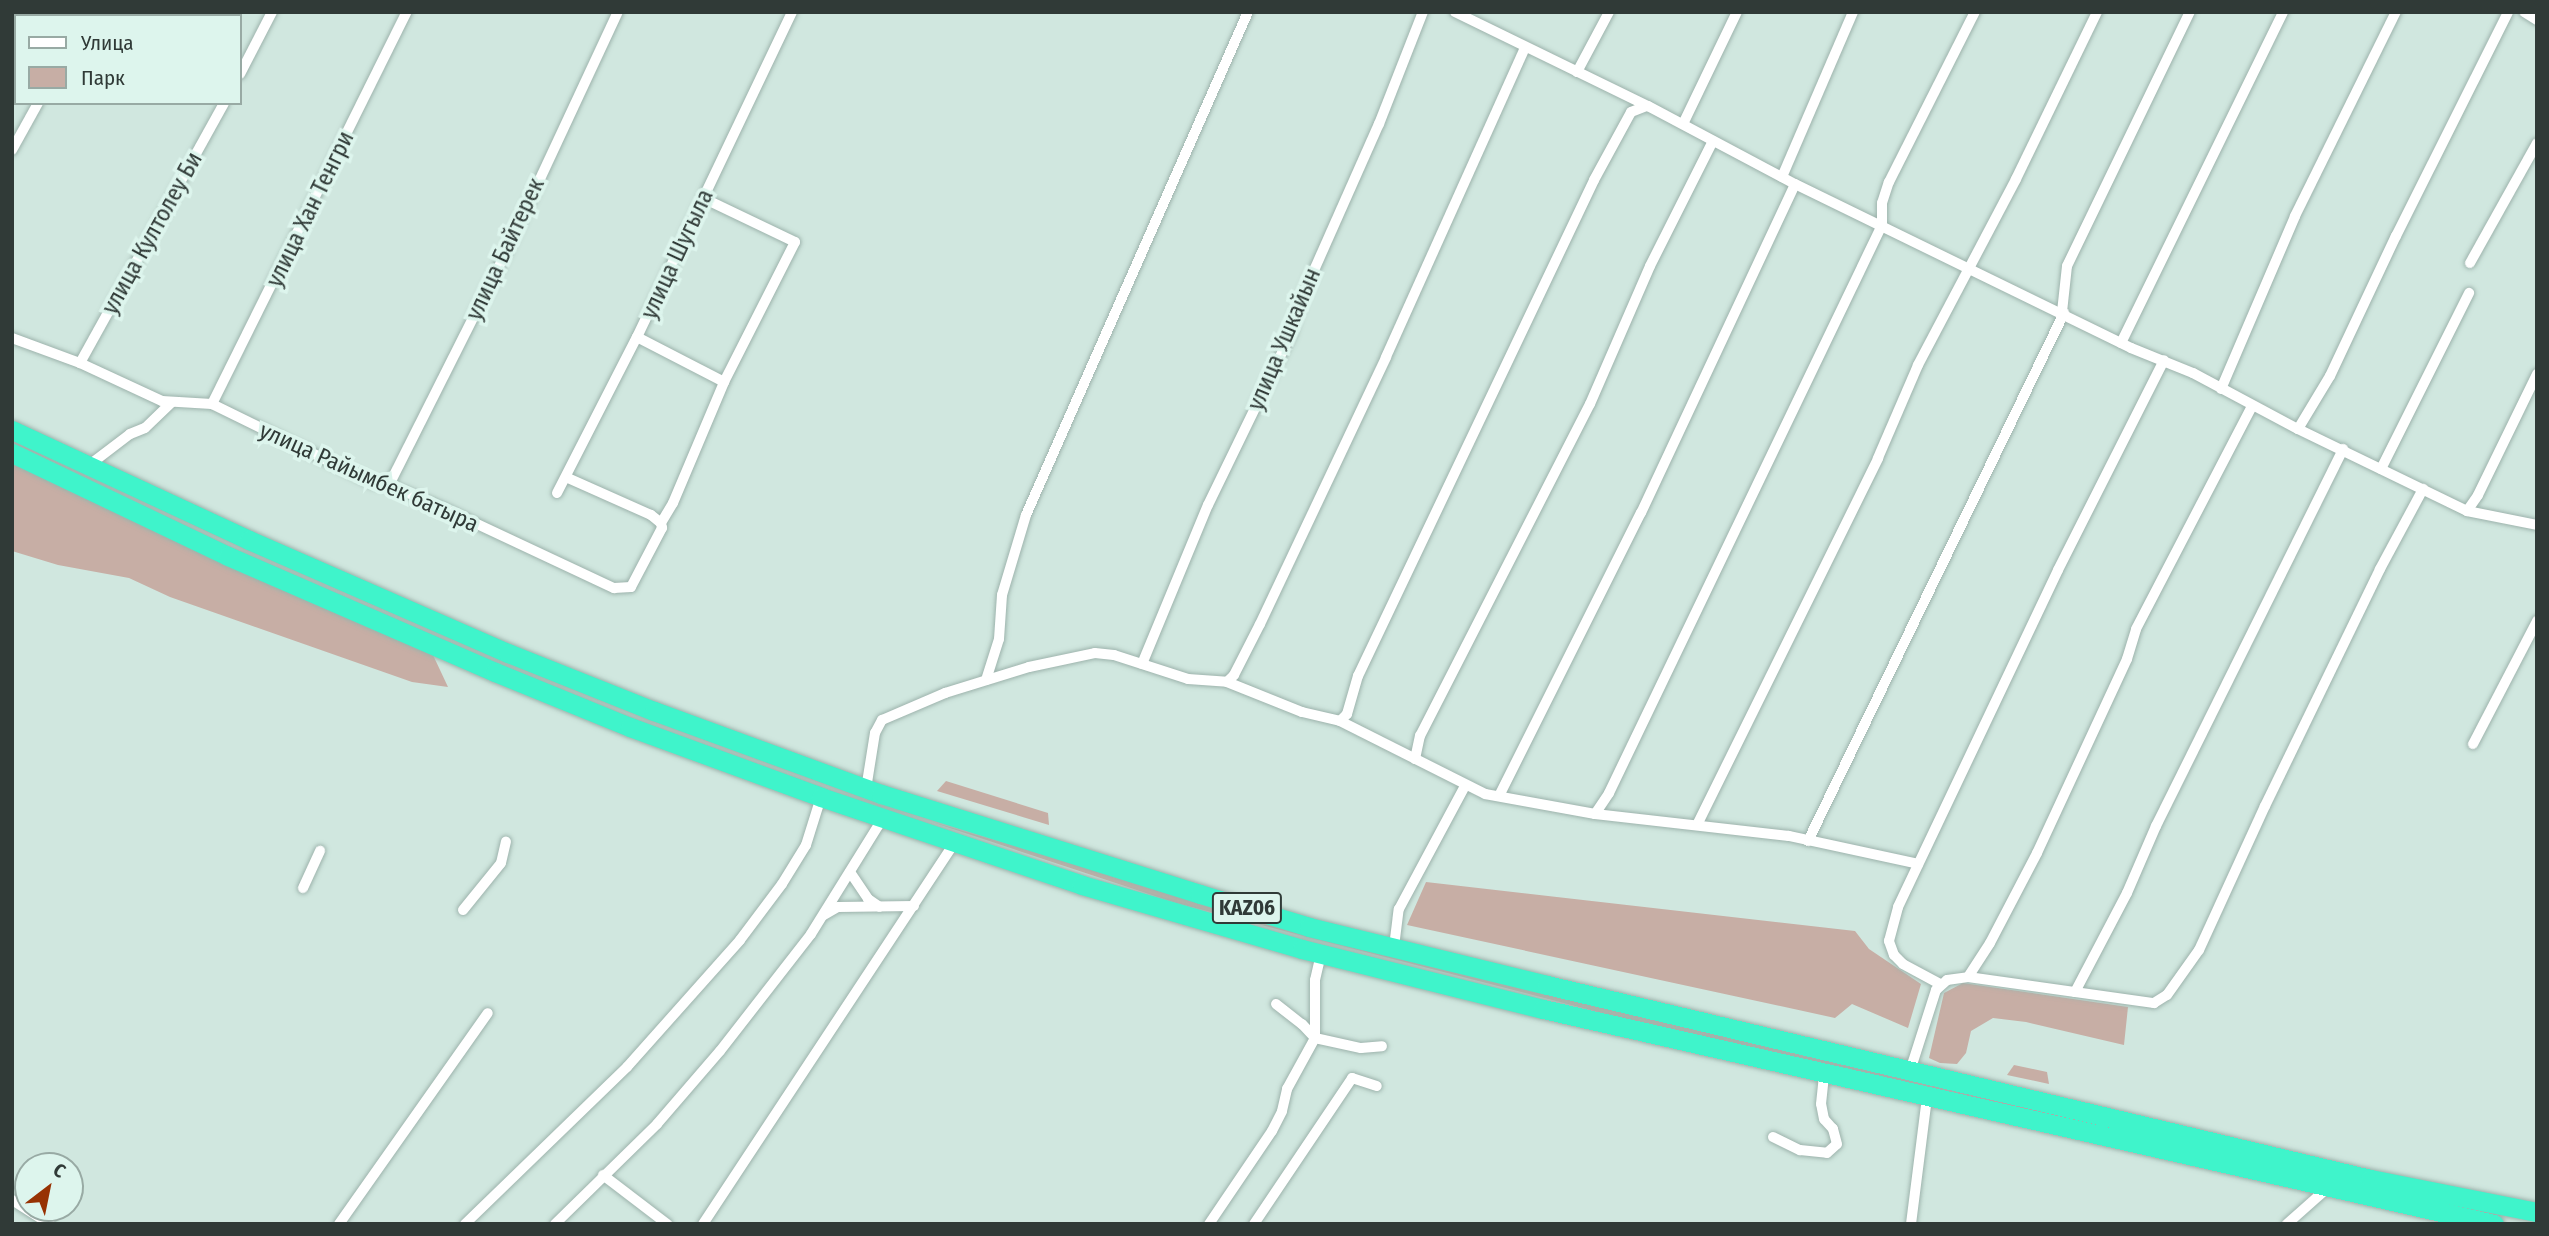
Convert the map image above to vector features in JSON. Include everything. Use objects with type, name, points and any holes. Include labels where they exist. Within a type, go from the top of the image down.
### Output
[{"type":"highway","name":"KАZ06","points":[[12,430],[508,653],[754,750],[873,792],[1200,894],[1394,947],[1910,1070],[2341,1172],[2537,1212]]},
{"type":"highway","name":"KАZ06","points":[[12,453],[228,556],[495,672],[630,727],[821,797],[1082,885],[1321,954],[1543,1009],[2494,1224]]},
{"type":"highway","points":[[873,792],[882,806],[878,816]]},
{"type":"street","points":[[242,70],[272,12]]},
{"type":"street","name":"улица Хан Тенгри","points":[[212,404],[407,12]]},
{"type":"street","name":"улица Байтерек","points":[[389,485],[505,254],[618,12]]},
{"type":"street","name":"улица Шугыла","points":[[557,494],[568,478],[637,337],[792,12]]},
{"type":"street","points":[[986,680],[999,639],[1002,595],[1026,514],[1248,12]]},
{"type":"street","name":"улица Ушкайын","points":[[1142,664],[1208,505],[1291,334],[1300,302],[1379,124],[1423,12]]},
{"type":"street","points":[[1455,12],[1648,106],[1795,184],[2121,343],[2164,360],[2467,511],[2537,526]]},
{"type":"street","points":[[1478,24],[1485,12]]},
{"type":"street","points":[[1577,72],[1609,12]]},
{"type":"street","points":[[1683,124],[1737,12]]},
{"type":"street","points":[[1782,177],[1853,12]]},
{"type":"street","points":[[1595,814],[1609,793],[1882,225],[1882,203],[1889,182],[1975,12]]},
{"type":"street","points":[[1697,825],[1878,458],[1918,365],[2017,179],[2097,12]]},
{"type":"street","points":[[1808,841],[2063,313],[2067,267],[2190,12]]},
{"type":"street","points":[[2121,343],[2283,12]]},
{"type":"street","points":[[2221,388],[2295,216],[2396,12]]},
{"type":"street","points":[[2298,429],[2330,376],[2396,236],[2508,12]]},
{"type":"street","points":[[2524,12],[2537,20]]},
{"type":"street","points":[[1227,682],[1234,675],[1259,624],[1386,357],[1525,47]]},
{"type":"street","points":[[12,149],[37,105]]},
{"type":"street","name":"улица Култолеу Би","points":[[80,363],[223,105]]},
{"type":"street","points":[[1340,721],[1347,713],[1358,676],[1594,180],[1631,112],[1648,106]]},
{"type":"street","points":[[1415,759],[1420,736],[1590,404],[1650,267],[1713,141]]},
{"type":"street","points":[[2470,263],[2537,143]]},
{"type":"street","points":[[1499,796],[1641,513],[1795,184]]},
{"type":"street","points":[[568,478],[651,515],[661,523],[673,503],[724,382],[795,242],[703,198]]},
{"type":"street","points":[[2381,469],[2469,293]]},
{"type":"street","points":[[637,337],[724,382]]},
{"type":"street","name":"улица Райымбек батыра","points":[[12,338],[80,363],[147,396],[172,402],[212,404],[373,483],[389,485],[623,589],[631,587],[662,528],[661,523]]},
{"type":"street","points":[[2164,360],[2058,570],[1898,907],[1889,941],[1894,955],[1903,964],[1940,984],[1968,977],[2154,1003],[2167,995],[2188,968],[2380,569],[2423,489]]},
{"type":"street","points":[[2467,511],[2478,495],[2537,374]]},
{"type":"street","points":[[88,466],[130,434],[145,428],[172,402]]},
{"type":"street","points":[[1968,977],[1990,943],[2037,853],[2127,659],[2136,629],[2252,406]]},
{"type":"street","points":[[2076,992],[2343,449]]},
{"type":"street","points":[[2473,744],[2537,621]]},
{"type":"street","points":[[873,792],[875,733],[882,720],[945,693],[986,680],[1095,653],[1188,679],[1227,682],[1302,712],[1340,721],[1465,786],[1499,796],[1595,814],[1697,825],[1865,850],[1918,864]]},
{"type":"street","points":[[1394,947],[1399,909],[1465,786]]},
{"type":"street","points":[[465,1224],[627,1067],[740,940],[782,884],[806,845],[821,797]]},
{"type":"street","points":[[555,1224],[657,1124],[778,978],[850,872],[878,816]]},
{"type":"street","points":[[463,910],[501,863],[506,842]]},
{"type":"street","points":[[703,1224],[955,842]]},
{"type":"street","points":[[303,888],[320,851]]},
{"type":"street","points":[[850,872],[868,900],[880,907]]},
{"type":"street","points":[[822,916],[838,907],[914,906]]},
{"type":"street","points":[[1209,1224],[1272,1131],[1282,1111],[1287,1089],[1315,1038],[1315,980],[1321,954]]},
{"type":"street","points":[[1910,1070],[1940,984]]},
{"type":"street","points":[[1276,1004],[1303,1024],[1315,1038],[1361,1048],[1382,1046]]},
{"type":"street","points":[[340,1224],[488,1013]]},
{"type":"street","points":[[1773,1137],[1800,1150],[1827,1153],[1837,1144],[1833,1129],[1824,1119],[1821,1104],[1824,1073]]},
{"type":"street","points":[[1254,1224],[1352,1078],[1377,1086]]},
{"type":"street","points":[[1911,1224],[1927,1097]]},
{"type":"street","points":[[2287,1224],[2328,1188],[2341,1172]]},
{"type":"street","points":[[603,1175],[667,1224]]},
{"type":"street","points":[[12,1200],[50,1224]]},
{"type":"green space","points":[[12,456],[433,655],[448,687],[412,682],[170,597],[129,578],[58,565],[12,551]]},
{"type":"green space","points":[[946,781],[1048,813],[1049,825],[937,791]]},
{"type":"green space","points":[[932,822],[1324,935],[1916,1078],[1915,1087],[1610,1015],[1176,903]]},
{"type":"green space","points":[[1426,882],[1855,931],[1869,949],[1921,984],[1908,1028],[1852,1004],[1835,1018],[1407,925]]},
{"type":"green space","points":[[1963,983],[2128,1007],[2124,1045],[2026,1022],[1993,1018],[1971,1031],[1966,1053],[1957,1064],[1940,1063],[1929,1058],[1944,993]]},
{"type":"green space","points":[[2014,1065],[2047,1072],[2049,1084],[2007,1075]]}]
